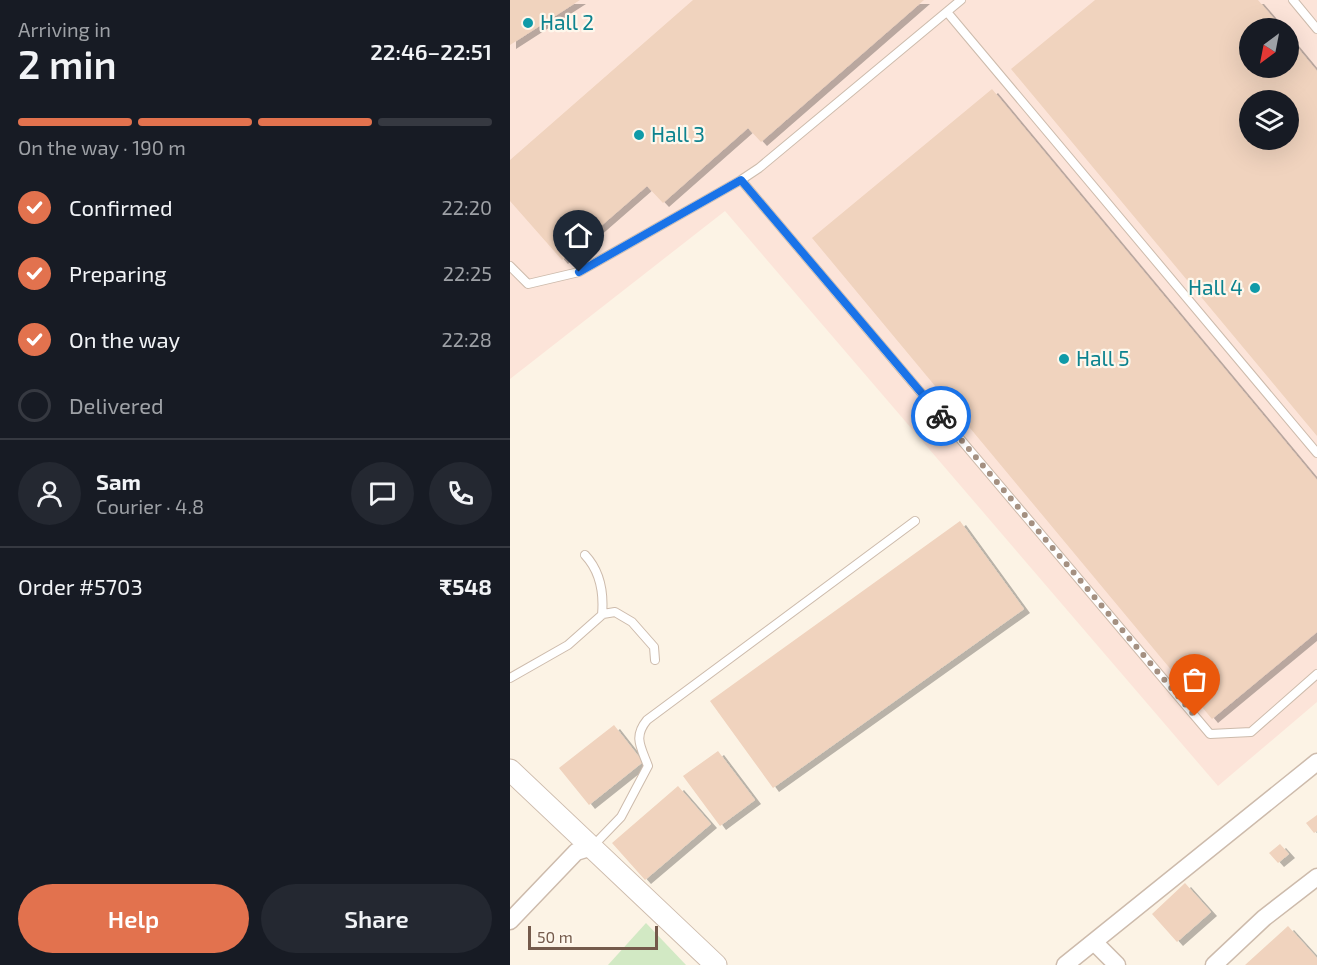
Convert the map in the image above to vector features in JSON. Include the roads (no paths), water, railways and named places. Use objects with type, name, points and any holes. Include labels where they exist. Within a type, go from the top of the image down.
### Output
[{"type":"street","points":[[1065,965],[1317,762]]},
{"type":"street","points":[[510,769],[716,965]]},
{"type":"street","points":[[510,921],[576,852],[592,847]]},
{"type":"street","points":[[1214,965],[1264,918],[1317,877]]},
{"type":"street","points":[[1094,942],[1117,965]]},
{"type":"lane","points":[[510,266],[528,284],[579,272],[741,180],[759,168],[961,0]]},
{"type":"lane","points":[[1293,0],[1317,29]]},
{"type":"lane","points":[[947,12],[1317,453]]},
{"type":"lane","points":[[741,180],[1210,734],[1251,732],[1317,674]]},
{"type":"lane","points":[[592,847],[621,816],[645,774],[648,766],[638,740],[638,733],[647,720],[915,521]]},
{"type":"lane","points":[[585,555],[595,565],[602,615]]},
{"type":"lane","points":[[510,678],[568,645],[602,615],[615,612],[632,622],[654,647],[654,660]]},
{"type":"place","name":"Hall 2","points":[[528,23]]},
{"type":"place","name":"Hall 3","points":[[639,135]]},
{"type":"place","name":"Hall 4","points":[[1255,288]]},
{"type":"place","name":"Hall 5","points":[[1064,359]]}]
